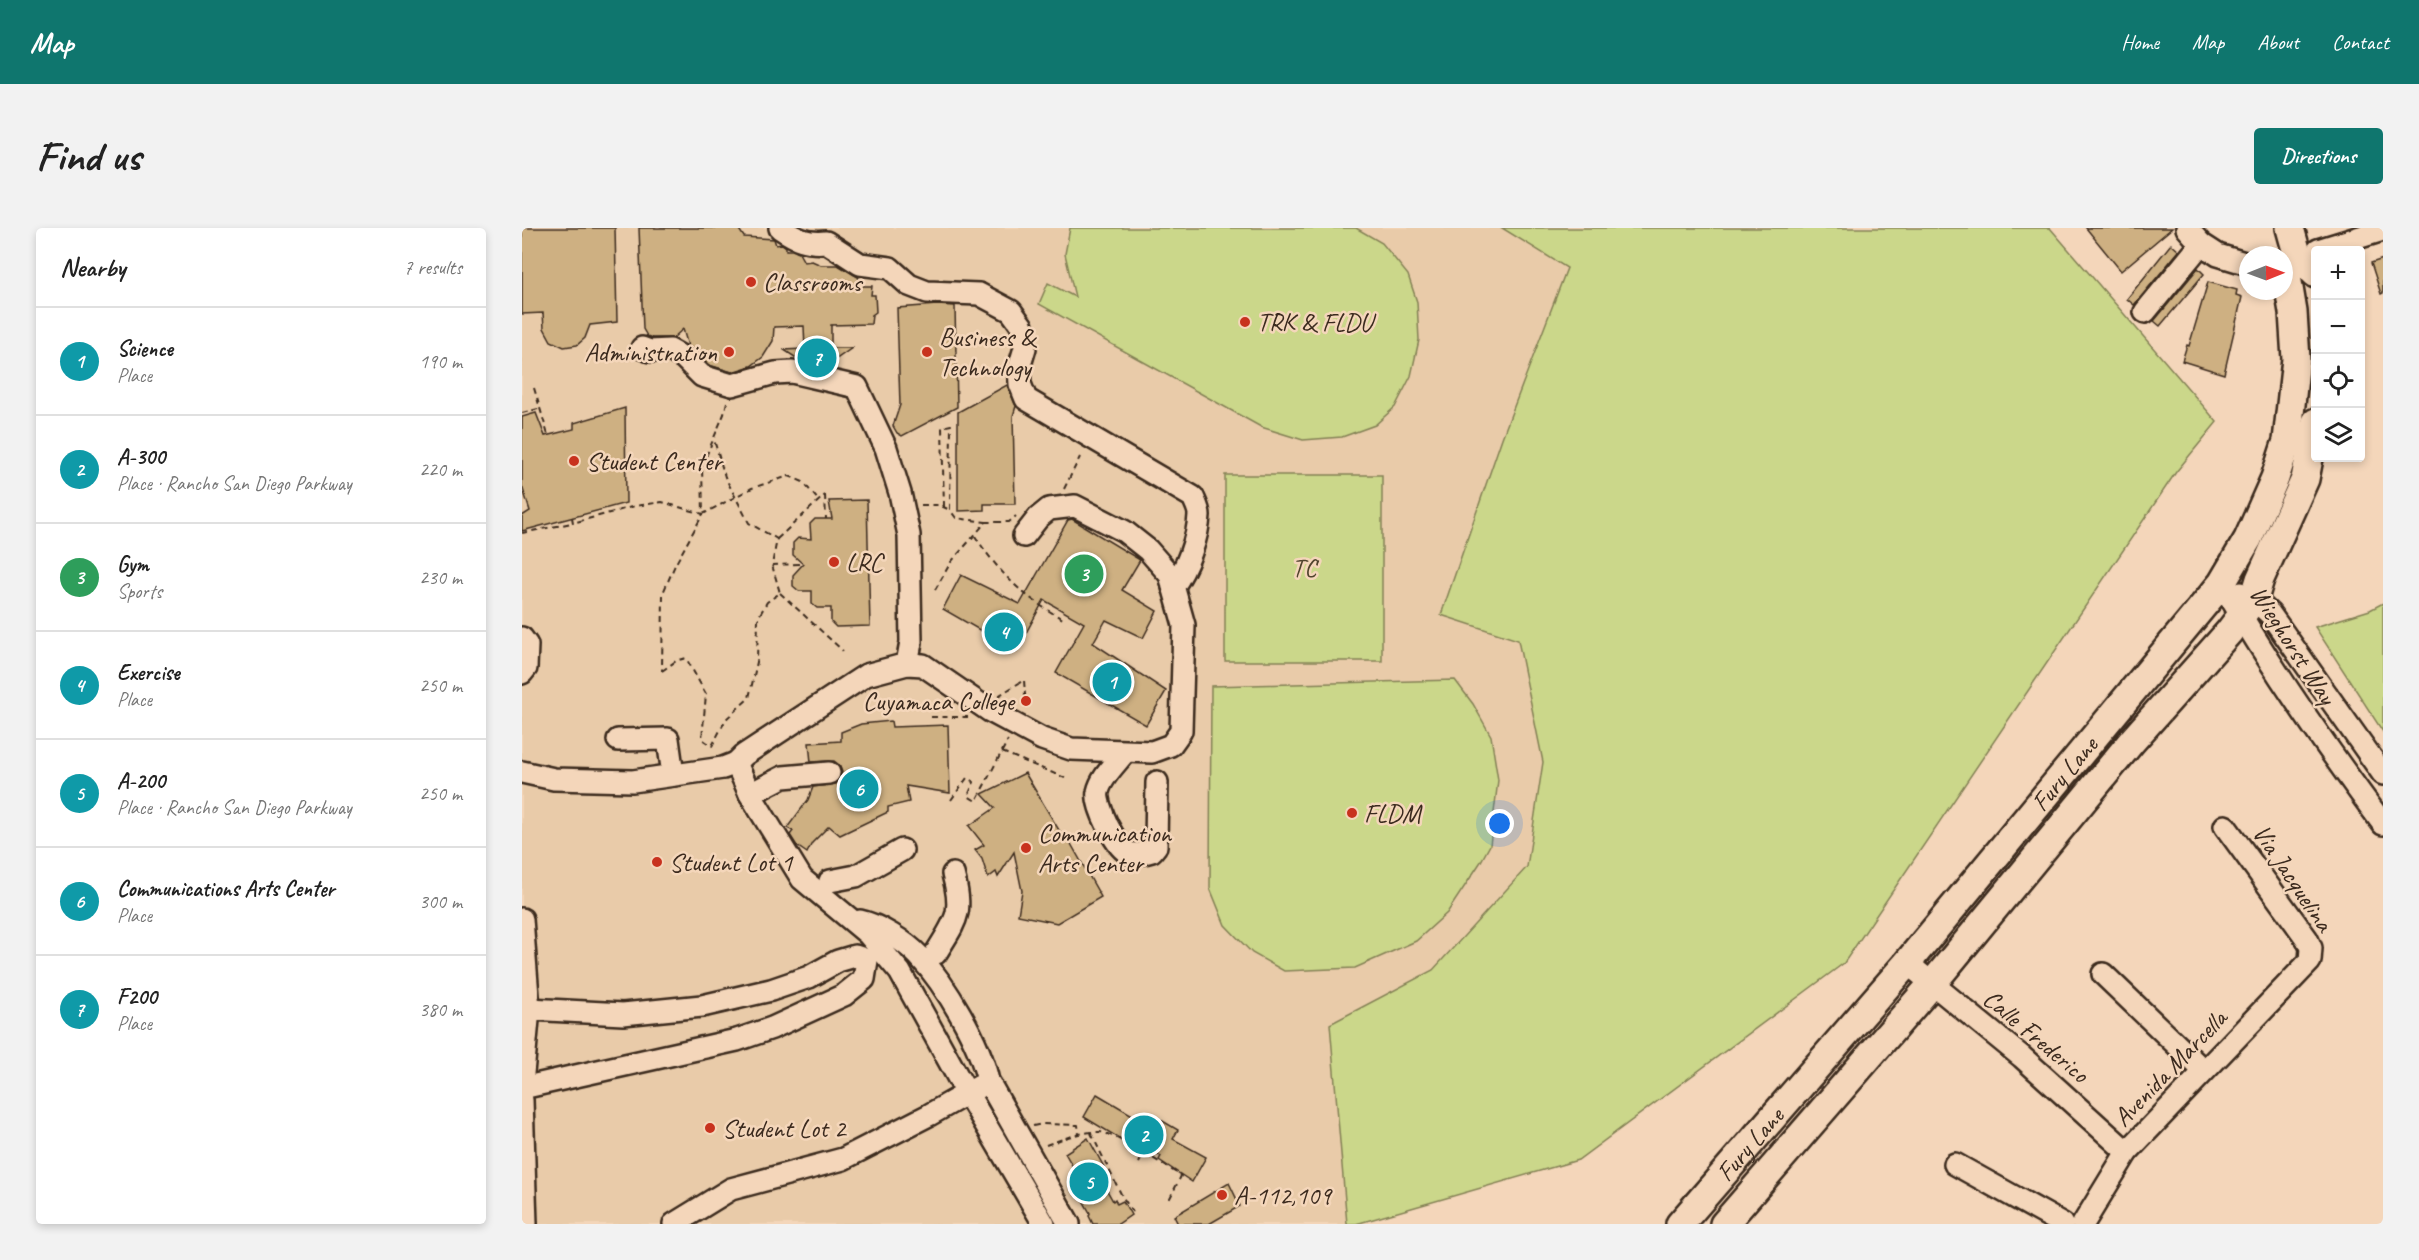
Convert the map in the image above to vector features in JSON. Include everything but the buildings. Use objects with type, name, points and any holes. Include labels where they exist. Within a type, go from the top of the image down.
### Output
[{"type":"main road","points":[[2290,228],[2306,259]]},
{"type":"main road","name":"Fury Lane","points":[[1680,1224],[1907,963],[2222,584],[2248,539],[2275,478],[2287,441],[2296,358],[2293,312],[2287,276],[2306,259]]},
{"type":"main road","name":"Fury Lane","points":[[1724,1224],[1932,984],[2132,741],[2248,608],[2305,479],[2311,448]]},
{"type":"street","points":[[780,228],[794,238],[809,244],[826,242],[860,264],[890,268],[909,285],[927,292],[979,294],[1011,311],[1022,326],[1024,348],[1019,368],[1020,384],[1026,399],[1193,497],[1199,513],[1193,544],[1181,576],[1173,587]]},
{"type":"street","points":[[2187,228],[2201,244],[2218,255],[2239,261]]},
{"type":"street","points":[[2306,259],[2383,230]]},
{"type":"street","points":[[2145,312],[2201,244]]},
{"type":"street","points":[[642,348],[650,351],[670,350],[684,358],[702,376],[732,385],[775,373],[792,372],[858,387],[886,448],[909,535],[911,642],[908,664]]},
{"type":"street","points":[[522,772],[555,779],[633,781],[723,768],[736,763],[744,755],[866,675],[908,664],[923,665],[983,706],[1022,728],[1071,749],[1152,752],[1171,745],[1181,731],[1184,625],[1170,575],[1148,550],[1124,531],[1075,506],[1049,509],[1038,518],[1024,536]]},
{"type":"street","name":"Wieghorst Way","points":[[2222,584],[2248,608],[2344,772],[2383,824]]},
{"type":"street","name":"Wieghorst Way","points":[[2248,608],[2270,614],[2383,774]]},
{"type":"street","points":[[522,638],[527,645],[526,668],[522,673]]},
{"type":"street","points":[[618,740],[668,739],[673,776]]},
{"type":"street","points":[[1125,752],[1101,783],[1097,793],[1098,806],[1118,845],[1127,853],[1152,852],[1156,846],[1157,782]]},
{"type":"street","points":[[736,763],[750,794],[802,879],[867,934],[900,972],[1044,1224]]},
{"type":"street","points":[[750,794],[783,777],[829,773]]},
{"type":"street","name":"Via Jacquelina","points":[[2225,826],[2307,939],[2311,948],[2310,961]]},
{"type":"street","points":[[830,881],[856,876],[902,850]]},
{"type":"street","points":[[936,953],[958,918],[959,895],[953,874]]},
{"type":"street","points":[[522,919],[529,1009],[522,1086],[736,1040],[763,1031],[844,995],[864,979],[867,960],[855,956],[847,958],[808,977],[771,990],[702,1006],[623,1014],[529,1009]]},
{"type":"street","points":[[852,920],[870,923],[918,954],[956,1009],[984,1060],[988,1081],[1021,1127],[1069,1224]]},
{"type":"street","name":"Avenida Marcella","points":[[2083,1224],[2127,1152],[2203,1070],[2310,961]]},
{"type":"street","name":"Calle Frederico","points":[[1907,963],[2022,1057],[2127,1152]]},
{"type":"street","points":[[2103,974],[2203,1070]]},
{"type":"street","points":[[674,1224],[731,1189],[843,1159],[988,1081]]},
{"type":"street","points":[[968,1093],[977,1093],[984,1097],[1021,1127]]},
{"type":"street","points":[[522,1100],[526,1224]]},
{"type":"street","points":[[1955,1164],[2063,1224]]},
{"type":"path","points":[[534,388],[548,435]]},
{"type":"path","points":[[522,413],[542,408]]},
{"type":"path","points":[[724,414],[702,466],[703,514],[663,592],[662,671],[676,661],[686,658],[706,694],[702,739],[712,746],[726,719],[749,698],[757,662],[758,618],[767,602],[780,592]]},
{"type":"path","points":[[944,507],[942,427],[951,425],[950,510]]},
{"type":"path","points":[[714,440],[725,477],[750,523],[777,539]]},
{"type":"path","points":[[1060,508],[1060,497],[1080,457]]},
{"type":"path","points":[[522,533],[573,523],[635,506],[662,502],[703,514],[770,481],[789,476],[802,482],[819,501]]},
{"type":"path","points":[[826,519],[825,495],[777,539],[772,565],[780,592],[843,651]]},
{"type":"path","points":[[903,506],[939,505],[950,510],[956,518],[986,522],[1009,522],[1021,511]]},
{"type":"path","points":[[572,517],[573,523]]},
{"type":"path","points":[[935,590],[951,562],[986,522]]},
{"type":"path","points":[[975,536],[994,565],[1038,606],[1063,620]]},
{"type":"path","points":[[772,565],[800,564]]},
{"type":"path","points":[[951,800],[967,778],[974,782],[968,796],[976,801],[1002,752],[1022,728],[1024,680],[983,706]]},
{"type":"path","points":[[1002,752],[1065,778]]},
{"type":"path","points":[[1021,1127],[1042,1124],[1078,1125],[1079,1134]]},
{"type":"path","points":[[1041,1147],[1079,1134],[1101,1132],[1144,1153],[1181,1176],[1168,1202]]},
{"type":"path","points":[[1092,1133],[1122,1196],[1134,1214]]},
{"type":"path","points":[[1139,1163],[1144,1153]]},
{"type":"shaded area","name":"Cuyamaca College","points":[[522,228],[1502,228],[1568,267],[1502,438],[1441,615],[1518,640],[1543,762],[1527,867],[1433,970],[1330,1024],[1347,1224],[522,1224]]},
{"type":"green space","name":"TRK & FLDU","points":[[1070,228],[1356,228],[1382,243],[1408,275],[1417,302],[1419,340],[1411,376],[1395,407],[1375,425],[1342,437],[1303,440],[1261,427],[1039,304],[1048,283],[1075,297],[1065,254]]},
{"type":"green space","points":[[1502,228],[2050,228],[2217,422],[2176,472],[1844,963],[1578,1160],[1356,1224],[1347,1224],[1330,1024],[1433,970],[1527,867],[1543,762],[1518,640],[1441,615],[1502,438],[1567,268]]},
{"type":"green space","name":"TC","points":[[1225,475],[1382,475],[1382,661],[1225,661]]},
{"type":"green space","points":[[2383,603],[2383,732],[2315,627],[2370,610]]},
{"type":"green space","name":"FLDM","points":[[1455,680],[1473,704],[1491,736],[1498,780],[1490,845],[1447,913],[1416,941],[1355,968],[1284,971],[1252,953],[1225,925],[1210,888],[1211,686]]},
{"type":"place","name":"Classrooms","points":[[751,282]]},
{"type":"place","name":"TRK & FLDU","points":[[1245,322]]},
{"type":"place","name":"Administration","points":[[729,352]]},
{"type":"place","name":"Business & Technology","points":[[927,352]]},
{"type":"place","name":"F200","points":[[817,358]]},
{"type":"place","name":"Student Center","points":[[574,461]]},
{"type":"place","name":"LRC","points":[[834,562]]},
{"type":"place","name":"Gym","points":[[1084,574]]},
{"type":"place","name":"Exercise","points":[[1004,632]]},
{"type":"place","name":"Science","points":[[1112,682]]},
{"type":"place","name":"Cuyamaca College","points":[[1026,701]]},
{"type":"place","name":"Communications Arts Center","points":[[859,789]]},
{"type":"place","name":"FLDM","points":[[1352,813]]},
{"type":"place","name":"Communication Arts Center","points":[[1026,848]]},
{"type":"place","name":"Student Lot 1","points":[[657,862]]},
{"type":"place","name":"Student Lot 2","points":[[710,1128]]},
{"type":"place","name":"A-300","points":[[1144,1135]]},
{"type":"place","name":"A-200","points":[[1089,1182]]},
{"type":"place","name":"A-112,109","points":[[1222,1195]]}]
